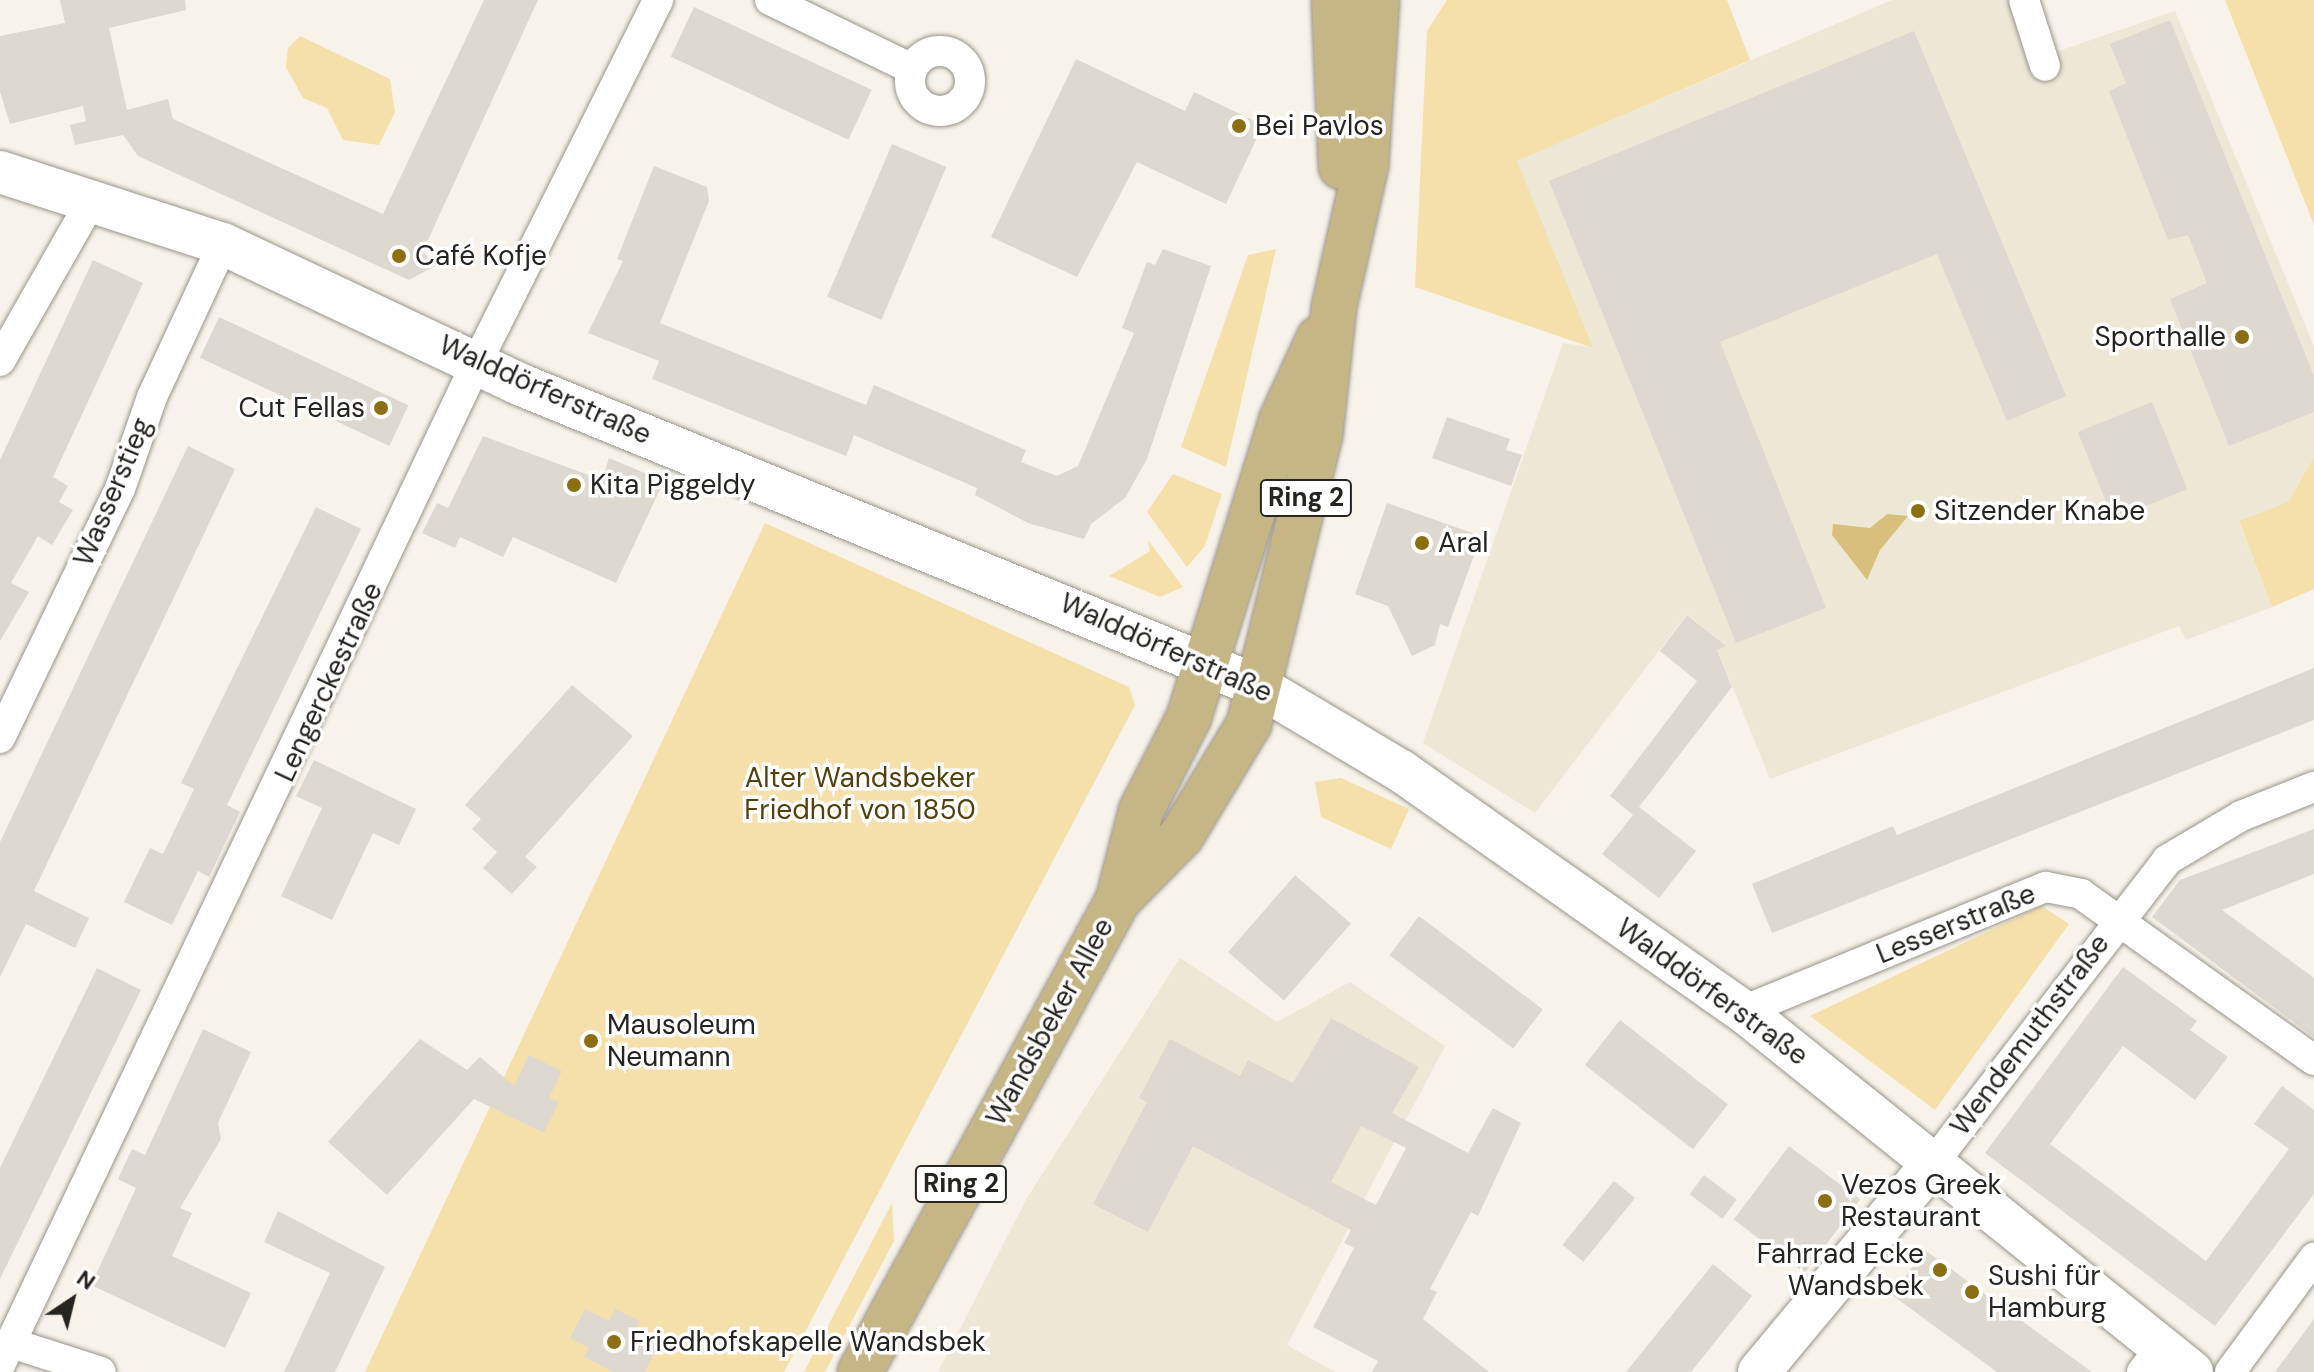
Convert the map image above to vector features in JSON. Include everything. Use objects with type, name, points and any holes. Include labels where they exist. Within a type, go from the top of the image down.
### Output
[{"type":"main road","name":"Ring 2","points":[[1334,0],[1346,237]]},
{"type":"main road","name":"Ring 2","points":[[1260,687],[1320,436],[1334,307],[1346,237],[1366,165],[1377,0]]},
{"type":"main road","name":"Ring 2","points":[[1118,900],[1141,811],[1189,717],[1281,421],[1334,307]]},
{"type":"main road","name":"Wandsbeker Allee","points":[[860,1372],[1118,900],[1197,813],[1236,751],[1260,687]]},
{"type":"street","name":"Lengerckestraße","points":[[7,1354],[477,362],[658,0]]},
{"type":"street","points":[[770,0],[912,69]]},
{"type":"street","points":[[2024,0],[2045,66]]},
{"type":"street","name":"Walddörferstraße","points":[[0,172],[93,198],[223,244],[477,362],[1207,662],[1260,687],[1401,771],[1743,1011],[1934,1162],[2165,1364]]},
{"type":"street","points":[[0,361],[93,198]]},
{"type":"street","name":"Wasserstieg","points":[[0,738],[120,489],[152,397],[223,244]]},
{"type":"street","points":[[2117,921],[2167,860],[2241,816],[2314,787]]},
{"type":"street","name":"Lesserstraße","points":[[1743,1011],[2046,887],[2081,894],[2314,1060]]},
{"type":"street","name":"Wendemuthstraße","points":[[1759,1372],[1934,1162],[2117,921]]},
{"type":"street","points":[[2230,1372],[2314,1258]]},
{"type":"street","points":[[7,1354],[101,1372]]},
{"type":"shaded area","points":[[1892,0],[2010,0],[2027,62],[2175,11],[2314,346],[2314,457],[2288,502],[2239,522],[2272,607],[2186,640],[2179,626],[1770,779],[1711,634],[1687,614],[1535,813],[1423,743],[1563,343],[1592,347],[1516,161]]},
{"type":"shaded area","points":[[1887,514],[1908,516],[1880,550],[1867,580],[1832,535],[1833,524],[1870,528]]},
{"type":"shaded area","points":[[1180,958],[1277,1022],[1350,982],[1445,1046],[1287,1345],[1335,1372],[938,1372],[1027,1198]]},
{"type":"green space","points":[[1447,0],[1727,0],[1750,60],[1517,161],[1593,348],[1415,287],[1427,31]]},
{"type":"green space","points":[[2225,0],[2314,0],[2314,225]]},
{"type":"green space","points":[[300,36],[390,79],[395,112],[379,145],[343,140],[327,108],[303,98],[286,67],[288,48]]},
{"type":"green space","points":[[1276,249],[1226,467],[1181,447],[1248,255]]},
{"type":"green space","points":[[2314,457],[2314,589],[2272,607],[2239,521],[2288,502]]},
{"type":"green space","points":[[1173,474],[1222,494],[1205,546],[1187,567],[1147,512]]},
{"type":"green space","name":"Alter Wandsbeker Friedhof von 1850","points":[[765,523],[1129,687],[1135,705],[784,1372],[365,1372]]},
{"type":"green space","points":[[1148,540],[1183,587],[1160,597],[1109,576],[1150,551]]},
{"type":"green space","points":[[1341,778],[1409,809],[1391,849],[1321,817],[1315,782]]},
{"type":"green space","points":[[2042,906],[2069,924],[1935,1110],[1810,1016]]},
{"type":"green space","points":[[892,1203],[894,1241],[825,1372],[804,1372]]},
{"type":"building","points":[[60,0],[185,0],[186,10],[109,28],[127,110],[168,99],[173,119],[383,214],[484,0],[538,0],[423,251],[435,266],[409,280],[138,156],[123,135],[75,145],[70,125],[86,121],[83,106],[10,124],[0,92],[0,36],[65,23]]},
{"type":"building","points":[[694,7],[872,90],[848,140],[671,57]]},
{"type":"building","points":[[2170,20],[2314,376],[2314,412],[2229,446],[2170,299],[2207,283],[2188,235],[2168,240],[2109,91],[2126,83],[2110,44]]},
{"type":"building","points":[[1914,31],[2066,396],[2007,421],[1937,254],[1720,342],[1826,608],[1736,643],[1549,181]]},
{"type":"building","points":[[1076,59],[1185,111],[1194,92],[1263,125],[1226,204],[1137,162],[1077,277],[991,237]]},
{"type":"building","points":[[892,144],[946,167],[881,320],[827,297]]},
{"type":"building","points":[[654,166],[707,187],[709,201],[660,323],[866,405],[874,385],[1026,450],[1021,462],[1057,476],[1078,466],[1134,333],[1122,328],[1147,262],[1155,265],[1163,249],[1211,266],[1147,459],[1125,498],[1091,524],[1084,539],[1028,523],[975,495],[977,488],[854,435],[846,456],[652,379],[659,361],[588,333],[623,261],[617,259]]},
{"type":"building","points":[[93,260],[143,283],[53,477],[68,486],[59,502],[73,510],[52,545],[38,536],[11,583],[29,592],[0,641],[0,460]]},
{"type":"building","points":[[219,317],[408,405],[389,446],[200,358]]},
{"type":"building","points":[[2152,402],[2187,489],[2113,519],[2078,432]]},
{"type":"building","points":[[1447,417],[1510,439],[1506,450],[1522,455],[1511,486],[1432,458]]},
{"type":"building","points":[[483,436],[602,480],[609,458],[664,481],[616,583],[513,537],[503,557],[460,537],[455,548],[422,533],[437,503],[448,508]]},
{"type":"building","points":[[188,446],[235,469],[34,891],[89,918],[75,948],[26,924],[0,977],[0,842]]},
{"type":"building","points":[[1387,503],[1481,536],[1448,627],[1440,624],[1435,645],[1412,656],[1388,606],[1355,594]]},
{"type":"building","points":[[316,507],[361,529],[227,805],[240,812],[209,877],[198,871],[172,925],[124,902],[150,848],[163,854],[194,789],[181,783]]},
{"type":"building","points":[[1687,615],[1726,646],[1717,650],[1732,687],[1639,807],[1696,851],[1659,898],[1602,854],[1633,815],[1610,796],[1697,681],[1660,651]]},
{"type":"building","points":[[2314,668],[2314,720],[1772,933],[1752,884],[1893,826],[1897,835]]},
{"type":"building","points":[[572,685],[633,736],[525,857],[537,867],[512,894],[483,868],[497,852],[472,829],[481,819],[465,805]]},
{"type":"building","points":[[314,760],[416,809],[399,845],[373,833],[332,920],[281,896],[322,808],[296,796]]},
{"type":"building","points":[[2314,829],[2314,874],[2222,910],[2314,978],[2314,1037],[2152,917],[2180,880]]},
{"type":"building","points":[[1295,875],[1351,924],[1284,1001],[1228,952]]},
{"type":"building","points":[[1419,916],[1543,1009],[1513,1048],[1390,955]]},
{"type":"building","points":[[2123,967],[2197,1021],[2190,1030],[2228,1057],[2195,1100],[2123,1046],[2050,1144],[2206,1261],[2289,1149],[2254,1124],[2282,1086],[2314,1110],[2314,1194],[2215,1326],[1985,1153]]},
{"type":"building","points":[[97,968],[141,990],[0,1279],[0,1168]]},
{"type":"building","points":[[1331,1018],[1419,1067],[1392,1113],[1468,1153],[1493,1108],[1521,1123],[1478,1216],[1471,1212],[1430,1289],[1437,1292],[1423,1319],[1489,1372],[1372,1372],[1378,1361],[1313,1327],[1354,1248],[1344,1243],[1351,1230],[1193,1146],[1148,1232],[1093,1204],[1147,1102],[1139,1098],[1170,1039],[1240,1076],[1248,1060],[1293,1083]],"holes":[[[1361,1126],[1406,1148],[1376,1205],[1331,1182]]]},
{"type":"building","points":[[1620,1020],[1728,1104],[1693,1149],[1585,1065]]},
{"type":"building","points":[[203,1029],[251,1052],[218,1123],[221,1139],[180,1208],[192,1213],[172,1256],[251,1293],[225,1348],[91,1285],[136,1188],[118,1179],[132,1149],[145,1155]]},
{"type":"building","points":[[420,1039],[467,1070],[480,1057],[514,1086],[529,1055],[562,1071],[549,1098],[559,1102],[544,1133],[474,1099],[387,1195],[328,1142]]},
{"type":"building","points":[[1789,1146],[1860,1200],[1805,1273],[1734,1219]]},
{"type":"building","points":[[1704,1175],[1737,1200],[1722,1219],[1690,1194]]},
{"type":"building","points":[[1614,1181],[1635,1198],[1583,1262],[1562,1245]]},
{"type":"building","points":[[278,1211],[385,1267],[335,1372],[284,1372],[330,1273],[264,1242]]},
{"type":"building","points":[[1925,1250],[2092,1372],[1997,1372],[1892,1295]]},
{"type":"building","points":[[1713,1264],[1752,1296],[1691,1372],[1626,1372]]},
{"type":"building","name":"Friedhofskapelle Wandsbek","points":[[585,1309],[609,1321],[615,1309],[640,1321],[634,1333],[658,1346],[645,1372],[613,1372],[584,1357],[589,1348],[570,1338]]},
{"type":"building","points":[[2314,1319],[2314,1372],[2275,1372]]},
{"type":"place","name":"Bei Pavlos","points":[[1239,126]]},
{"type":"place","name":"Café Kofje","points":[[399,256]]},
{"type":"place","name":"Sporthalle","points":[[2242,337]]},
{"type":"place","name":"Cut Fellas","points":[[381,408]]},
{"type":"place","name":"Kita Piggeldy","points":[[574,485]]},
{"type":"place","name":"Sitzender Knabe","points":[[1918,511]]},
{"type":"place","name":"Aral","points":[[1422,543]]},
{"type":"place","name":"Mausoleum Neumann","points":[[591,1041]]},
{"type":"place","name":"Vezos Greek Restaurant","points":[[1825,1201]]},
{"type":"place","name":"Fahrrad Ecke Wandsbek","points":[[1940,1270]]},
{"type":"place","name":"Sushi für Hamburg","points":[[1972,1292]]},
{"type":"place","name":"Friedhofskapelle Wandsbek","points":[[614,1342]]}]
